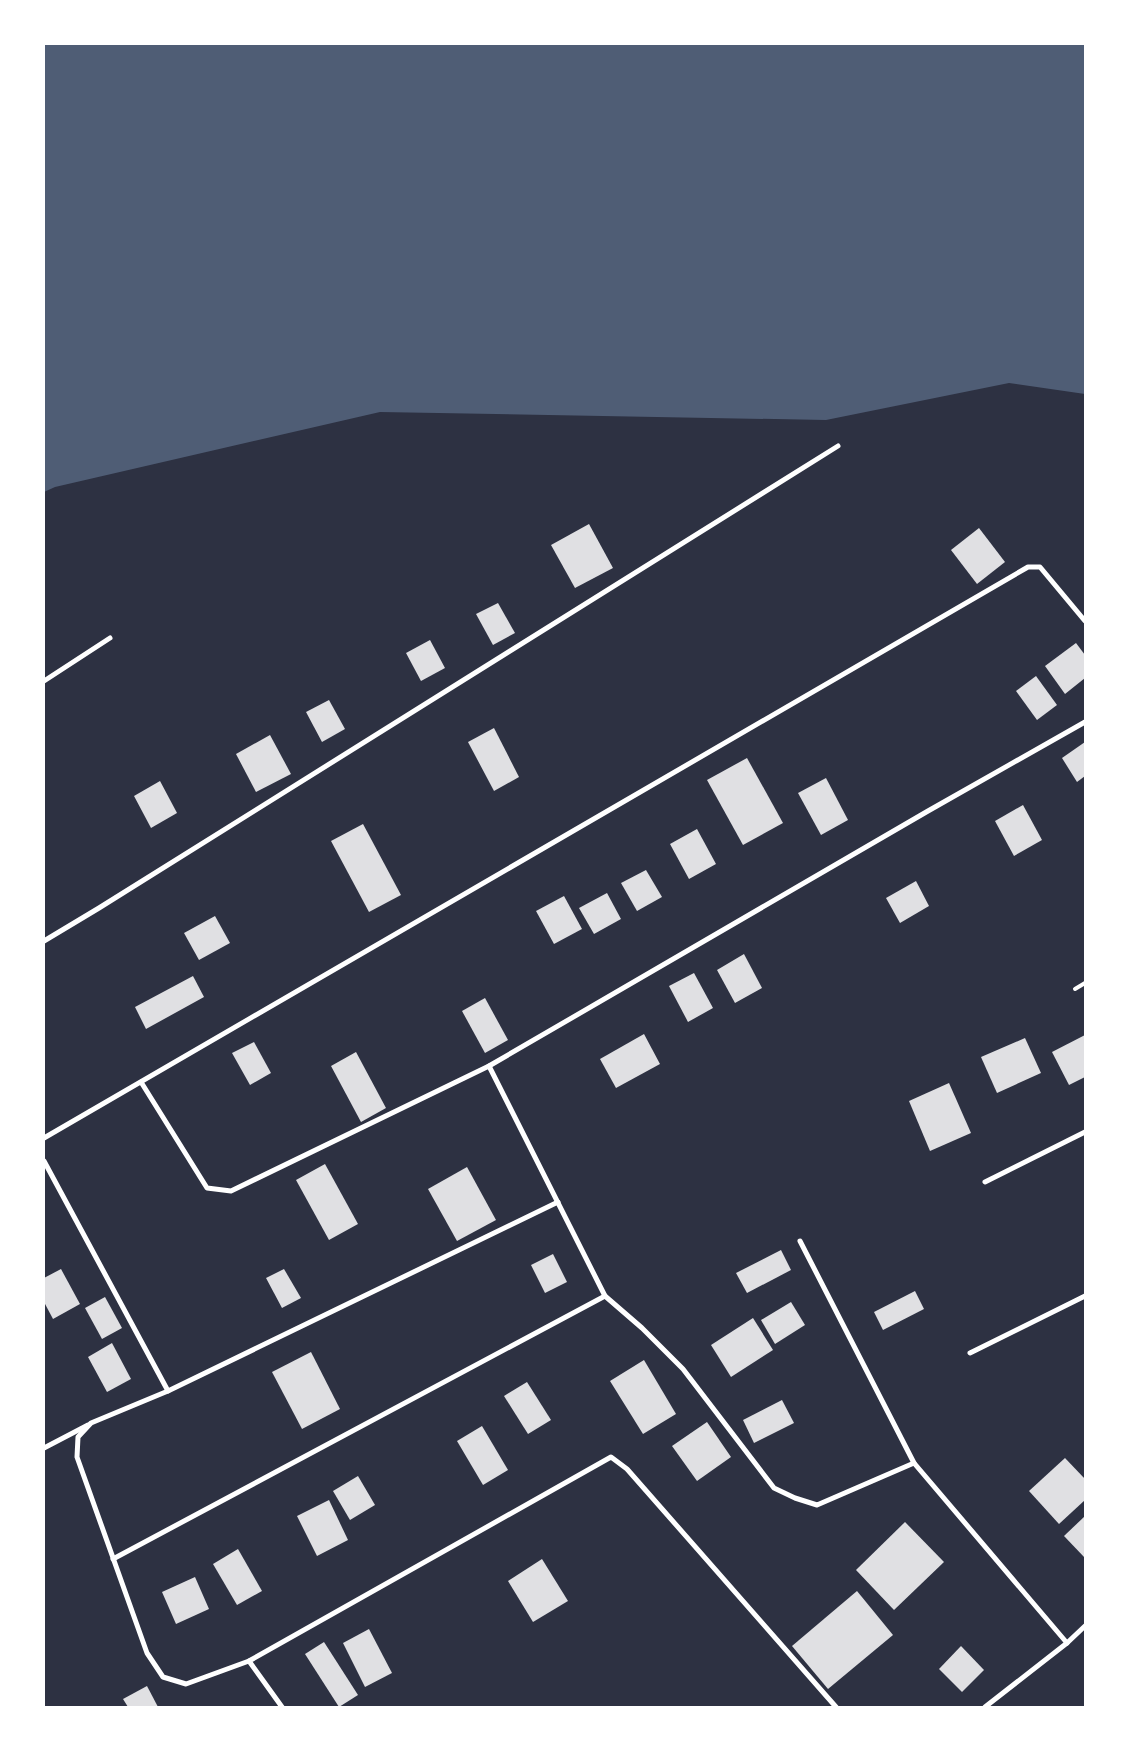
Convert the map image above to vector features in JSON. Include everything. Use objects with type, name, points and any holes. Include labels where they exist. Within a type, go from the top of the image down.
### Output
[{"type":"street","points":[[44,941],[838,446]]},
{"type":"street","points":[[44,1138],[1028,567],[1040,567],[1085,621]]},
{"type":"street","points":[[44,681],[110,638]]},
{"type":"street","points":[[141,1082],[207,1188],[231,1191],[489,1066],[1085,722]]},
{"type":"street","points":[[489,1066],[604,1296],[642,1328],[683,1369],[774,1488],[795,1498],[818,1505],[914,1463]]},
{"type":"street","points":[[985,1182],[1085,1132]]},
{"type":"street","points":[[44,1161],[168,1391]]},
{"type":"street","points":[[44,1448],[91,1423],[168,1391],[558,1202]]},
{"type":"street","points":[[800,1241],[914,1463],[1067,1642]]},
{"type":"street","points":[[113,1559],[604,1296]]},
{"type":"street","points":[[970,1353],[1085,1296]]},
{"type":"street","points":[[91,1423],[78,1438],[77,1457],[147,1653],[163,1677],[186,1684],[249,1661],[611,1457],[627,1469],[836,1707]]},
{"type":"street","points":[[986,1707],[1085,1626]]},
{"type":"street","points":[[249,1661],[282,1707]]},
{"type":"lane","points":[[1074,989],[1085,983]]},
{"type":"water","points":[[44,44],[1085,44],[1085,394],[1009,383],[826,420],[380,412],[55,487],[44,492]]},
{"type":"building","points":[[589,524],[613,568],[575,588],[551,545]]},
{"type":"building","points":[[979,528],[1005,562],[977,584],[951,550]]},
{"type":"building","points":[[498,603],[515,633],[493,645],[476,614]]},
{"type":"building","points":[[430,640],[445,668],[421,681],[406,653]]},
{"type":"building","points":[[1076,643],[1085,655],[1085,678],[1065,694],[1045,666]]},
{"type":"building","points":[[1036,676],[1057,705],[1037,720],[1016,691]]},
{"type":"building","points":[[329,700],[345,729],[322,742],[306,712]]},
{"type":"building","points":[[494,728],[519,777],[494,791],[468,742]]},
{"type":"building","points":[[270,735],[291,774],[256,792],[236,754]]},
{"type":"building","points":[[1085,742],[1085,776],[1077,782],[1062,758]]},
{"type":"building","points":[[747,758],[783,823],[743,845],[707,780]]},
{"type":"building","points":[[826,778],[848,820],[821,835],[798,793]]},
{"type":"building","points":[[160,781],[177,813],[151,828],[134,796]]},
{"type":"building","points":[[1023,805],[1042,840],[1014,856],[995,821]]},
{"type":"building","points":[[363,824],[401,895],[369,912],[331,841]]},
{"type":"building","points":[[697,829],[716,864],[689,879],[670,844]]},
{"type":"building","points":[[646,870],[662,897],[637,911],[621,883]]},
{"type":"building","points":[[916,881],[929,906],[900,923],[886,898]]},
{"type":"building","points":[[607,893],[621,919],[594,934],[579,908]]},
{"type":"building","points":[[564,896],[582,929],[554,944],[536,911]]},
{"type":"building","points":[[215,916],[230,943],[199,960],[184,933]]},
{"type":"building","points":[[744,954],[762,988],[735,1003],[717,970]]},
{"type":"building","points":[[694,973],[713,1008],[688,1022],[669,986]]},
{"type":"building","points":[[193,976],[204,997],[146,1029],[135,1007]]},
{"type":"building","points":[[485,998],[508,1040],[485,1053],[462,1011]]},
{"type":"building","points":[[644,1034],[660,1064],[616,1088],[600,1059]]},
{"type":"building","points":[[1085,1035],[1085,1077],[1069,1085],[1052,1052]]},
{"type":"building","points":[[1025,1038],[1041,1073],[997,1093],[981,1057]]},
{"type":"building","points":[[254,1042],[271,1073],[250,1085],[232,1053]]},
{"type":"building","points":[[356,1052],[386,1108],[361,1122],[331,1066]]},
{"type":"building","points":[[949,1083],[971,1133],[930,1151],[909,1101]]},
{"type":"building","points":[[325,1164],[358,1224],[329,1240],[296,1180]]},
{"type":"building","points":[[467,1167],[496,1220],[457,1241],[428,1189]]},
{"type":"building","points":[[781,1250],[791,1270],[747,1293],[736,1273]]},
{"type":"building","points":[[553,1254],[567,1282],[545,1293],[531,1265]]},
{"type":"building","points":[[61,1269],[80,1304],[53,1319],[44,1302],[44,1278]]},
{"type":"building","points":[[284,1269],[301,1298],[282,1308],[266,1278]]},
{"type":"building","points":[[915,1291],[924,1309],[883,1330],[874,1312]]},
{"type":"building","points":[[105,1297],[122,1328],[102,1339],[85,1308]]},
{"type":"building","points":[[791,1302],[805,1325],[775,1344],[761,1320]]},
{"type":"building","points":[[753,1318],[773,1350],[731,1377],[711,1345]]},
{"type":"building","points":[[112,1343],[131,1379],[107,1392],[88,1357]]},
{"type":"building","points":[[311,1352],[340,1409],[302,1429],[272,1372]]},
{"type":"building","points":[[644,1360],[676,1414],[643,1434],[610,1381]]},
{"type":"building","points":[[527,1382],[551,1420],[528,1434],[504,1396]]},
{"type":"building","points":[[782,1400],[794,1423],[754,1443],[743,1420]]},
{"type":"building","points":[[707,1422],[731,1457],[697,1481],[672,1446]]},
{"type":"building","points":[[482,1426],[508,1470],[483,1485],[457,1441]]},
{"type":"building","points":[[1065,1458],[1085,1479],[1085,1500],[1059,1524],[1029,1491]]},
{"type":"building","points":[[358,1476],[375,1505],[350,1520],[333,1491]]},
{"type":"building","points":[[329,1500],[348,1540],[317,1556],[297,1516]]},
{"type":"building","points":[[1085,1516],[1085,1558],[1064,1536]]},
{"type":"building","points":[[905,1522],[944,1562],[894,1610],[856,1570]]},
{"type":"building","points":[[238,1549],[262,1591],[237,1605],[213,1564]]},
{"type":"building","points":[[542,1559],[568,1601],[533,1622],[508,1581]]},
{"type":"building","points":[[195,1577],[209,1609],[176,1624],[162,1592]]},
{"type":"building","points":[[857,1591],[893,1635],[828,1689],[792,1646]]},
{"type":"building","points":[[369,1629],[392,1673],[365,1687],[343,1643]]},
{"type":"building","points":[[324,1642],[358,1695],[339,1707],[305,1654]]},
{"type":"building","points":[[961,1646],[984,1670],[962,1692],[939,1669]]},
{"type":"building","points":[[147,1686],[158,1707],[128,1707],[123,1699]]}]
